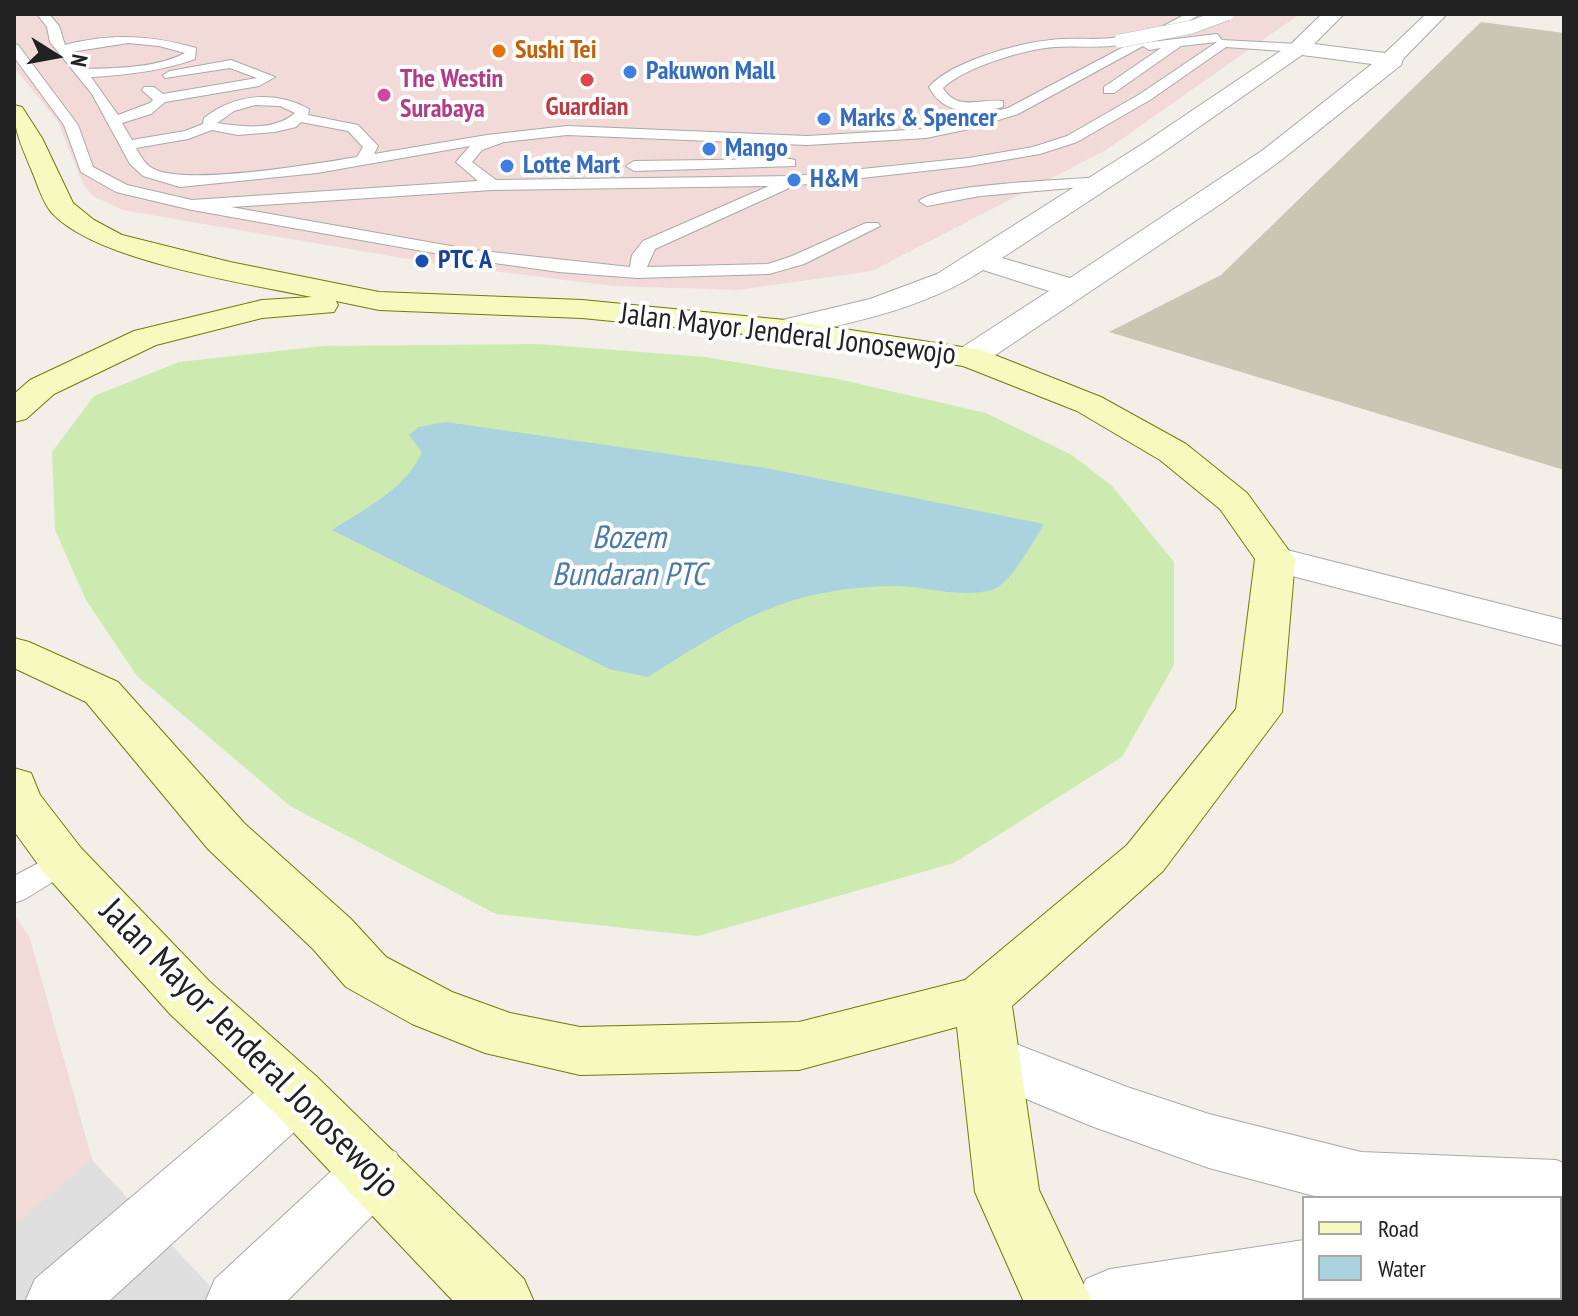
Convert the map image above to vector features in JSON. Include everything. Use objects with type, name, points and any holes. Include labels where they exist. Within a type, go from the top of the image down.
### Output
[{"type":"main road","name":"Jalan Mayor Jenderal Jonosewojo","points":[[14,112],[30,138],[61,207],[84,226],[112,241],[229,271],[379,301],[582,309],[785,329],[970,357],[1089,404],[1173,452],[1234,501],[1275,559]]},
{"type":"main road","points":[[14,412],[42,387],[145,338],[262,309],[379,301]]},
{"type":"main road","points":[[14,651],[102,692],[226,836],[332,934],[366,972],[432,1008],[506,1036],[580,1051],[799,1046],[982,998],[1145,858],[1259,712],[1275,559]]},
{"type":"main road","name":"Jalan Mayor Jenderal Jonosewojo","points":[[15,794],[63,861],[190,998],[295,1094],[500,1302]]},
{"type":"main road","points":[[982,998],[1007,1192],[1058,1302]]},
{"type":"street","points":[[785,329],[880,306],[948,280],[1298,48],[1334,14]]},
{"type":"street","points":[[970,357],[1262,165],[1393,60],[1437,14]]},
{"type":"street","points":[[1298,48],[1393,60]]},
{"type":"street","points":[[979,260],[1072,288]]},
{"type":"street","points":[[1275,559],[1564,633]]},
{"type":"street","points":[[990,1058],[1113,1108],[1209,1141],[1361,1180],[1552,1191]]},
{"type":"street","points":[[59,1302],[295,1094]]},
{"type":"street","points":[[239,1302],[374,1172]]},
{"type":"street","points":[[1110,1302],[1302,1271]]},
{"type":"lane","points":[[43,14],[53,26],[56,42],[86,78],[138,164],[148,173],[180,182],[238,178],[533,132],[590,131],[792,141],[881,138],[951,128],[1006,114],[1195,14]]},
{"type":"lane","points":[[1210,14],[1211,27],[1220,41]]},
{"type":"lane","points":[[1117,42],[1063,73],[996,105],[967,108],[947,102],[938,93],[939,81],[1031,48],[1062,42],[1117,42],[1192,27],[1227,14]]},
{"type":"lane","points":[[63,50],[94,41],[132,37],[192,51],[191,56],[172,63],[86,78]]},
{"type":"lane","points":[[1109,90],[1180,41]]},
{"type":"lane","points":[[979,138],[1140,48],[1180,41],[1220,41],[1298,48]]},
{"type":"lane","points":[[192,205],[492,185],[794,181],[920,168],[1035,151],[1072,139],[1145,97],[1220,41]]},
{"type":"lane","points":[[14,48],[71,125],[86,169],[122,189],[192,205],[473,255],[559,267],[637,273],[769,269],[798,260],[872,226]]},
{"type":"lane","points":[[86,78],[139,82],[231,64],[268,77],[259,82],[160,99],[146,111],[114,121]]},
{"type":"lane","points":[[139,82],[160,99]]},
{"type":"lane","points":[[127,145],[188,135],[211,126],[258,131],[291,124],[304,112],[298,107],[274,101],[259,101],[226,109],[209,121],[211,126]]},
{"type":"lane","points":[[300,118],[353,128],[371,146],[363,159]]},
{"type":"lane","points":[[881,138],[867,147],[866,152],[876,160],[920,168],[955,150]]},
{"type":"lane","points":[[487,139],[467,153],[463,162],[492,185]]},
{"type":"lane","points":[[792,141],[846,158],[838,178]]},
{"type":"lane","points":[[472,168],[533,171],[790,163]]},
{"type":"lane","points":[[238,178],[252,191],[287,198]]},
{"type":"lane","points":[[637,273],[641,255],[649,245],[794,181]]},
{"type":"lane","points":[[180,182],[192,205]]},
{"type":"lane","points":[[927,201],[980,191],[1100,182]]},
{"type":"lane","points":[[381,237],[365,215],[381,200],[419,188]]},
{"type":"lane","points":[[14,891],[63,861]]},
{"type":"shaded area","points":[[14,14],[1300,14],[1106,150],[872,271],[738,290],[613,286],[437,264],[122,210],[93,196],[83,184],[58,122],[14,67]]},
{"type":"shaded area","points":[[1481,22],[1564,33],[1564,470],[1109,332],[1221,275]]},
{"type":"shaded area","points":[[14,914],[30,939],[92,1160],[225,1302],[14,1302]]},
{"type":"shaded area","points":[[14,914],[30,939],[92,1160],[14,1225]]},
{"type":"green space","points":[[538,344],[705,357],[838,379],[986,413],[1072,455],[1112,486],[1174,562],[1174,665],[1122,757],[954,863],[698,936],[496,914],[290,806],[137,676],[86,600],[55,530],[52,452],[94,396],[179,362],[323,346]]},
{"type":"water","name":"Bozem Bundaran PTC","points":[[446,422],[766,468],[1044,524],[1014,571],[992,590],[967,593],[889,586],[819,594],[761,612],[707,640],[648,677],[609,669],[332,530],[383,497],[406,477],[422,452],[409,435],[419,427]]},
{"type":"place","name":"Sushi Tei","points":[[499,51]]},
{"type":"place","name":"Pakuwon Mall","points":[[630,72]]},
{"type":"place","name":"Guardian","points":[[587,80]]},
{"type":"place","name":"The Westin Surabaya","points":[[384,95]]},
{"type":"place","name":"Marks & Spencer","points":[[824,119]]},
{"type":"place","name":"Mango","points":[[709,149]]},
{"type":"place","name":"Lotte Mart","points":[[507,166]]},
{"type":"place","name":"H&M","points":[[794,180]]},
{"type":"place","name":"PTC A","points":[[422,261]]}]
